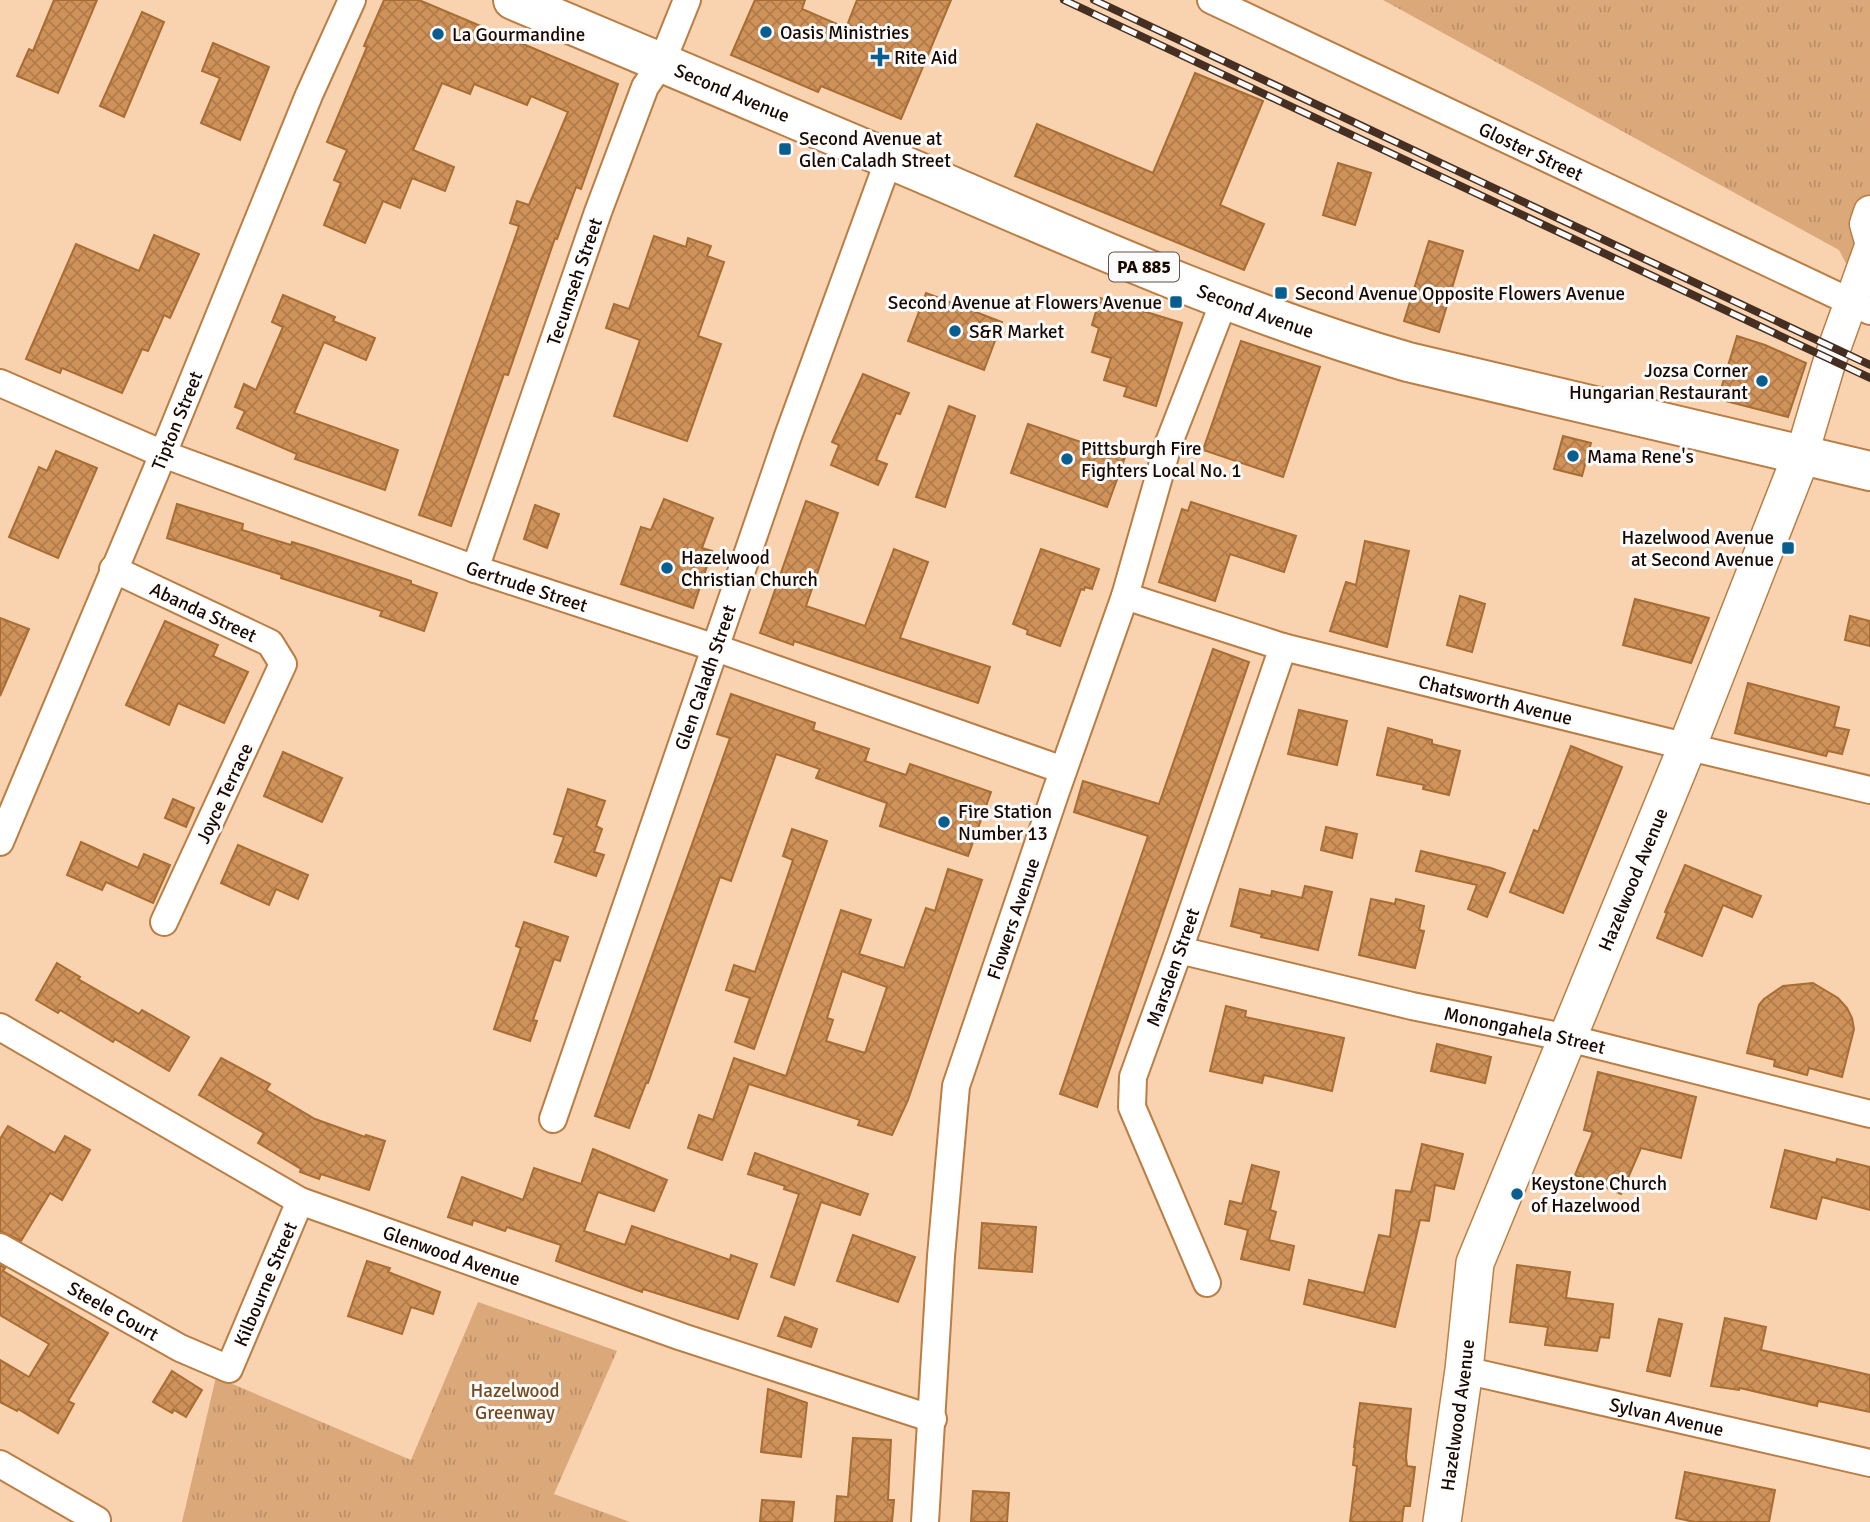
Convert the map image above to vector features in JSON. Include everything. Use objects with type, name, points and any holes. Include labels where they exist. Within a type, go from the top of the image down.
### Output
[{"type":"main road","name":"Second Avenue","points":[[513,0],[1082,243],[1350,345],[1408,362],[1870,471]]},
{"type":"main road","name":"Hazelwood Avenue","points":[[1443,1522],[1464,1370],[1475,1263],[1686,747],[1802,454]]},
{"type":"street","name":"Tipton Street","points":[[0,842],[163,454],[309,95],[352,0]]},
{"type":"street","name":"Tecumseh Street","points":[[475,569],[598,212],[645,87],[662,62],[687,0]]},
{"type":"street","name":"Gloster Street","points":[[1211,0],[1861,306]]},
{"type":"street","name":"Glen Caladh Street","points":[[552,1119],[797,411],[889,159]]},
{"type":"street","points":[[1870,212],[1866,224],[1870,238]]},
{"type":"street","name":"Hazelwood Avenue","points":[[1802,454],[1830,360],[1861,306],[1870,249]]},
{"type":"street","name":"Flowers Avenue","points":[[925,1522],[941,1256],[956,1086],[1125,596],[1168,445],[1225,299]]},
{"type":"street","name":"Gertrude Street","points":[[0,383],[163,454],[475,569],[716,648],[1063,770]]},
{"type":"street","name":"Abanda Street","points":[[113,569],[270,643],[283,664]]},
{"type":"street","name":"Chatsworth Avenue","points":[[1125,596],[1283,647],[1870,790]]},
{"type":"street","name":"Marsden Street","points":[[1208,1283],[1132,1107],[1133,1077],[1283,647]]},
{"type":"street","name":"Joyce Terrace","points":[[164,922],[283,664]]},
{"type":"street","name":"Monongahela Street","points":[[1179,950],[1412,1006],[1568,1038],[1870,1114]]},
{"type":"street","name":"Glenwood Avenue","points":[[0,1027],[300,1201],[682,1338],[933,1419]]},
{"type":"street","name":"Kilbourne Street","points":[[229,1369],[300,1201]]},
{"type":"street","name":"Steele Court","points":[[0,1247],[180,1348],[229,1369]]},
{"type":"street","name":"Sylvan Avenue","points":[[1464,1370],[1870,1463]]},
{"type":"street","points":[[0,1464],[97,1520]]},
{"type":"green space","points":[[1383,0],[1870,0],[1870,310],[1839,250]]},
{"type":"green space","name":"Hazelwood Greenway","points":[[478,1302],[617,1351],[554,1494],[630,1522],[182,1522],[216,1377],[411,1460]]},
{"type":"building","points":[[54,0],[97,0],[58,93],[17,76],[29,49],[33,51]]},
{"type":"building","points":[[384,0],[419,0],[618,84],[581,189],[576,187],[557,239],[555,238],[508,375],[504,374],[451,526],[419,515],[519,226],[510,223],[517,201],[529,205],[568,112],[531,96],[527,105],[474,84],[470,94],[442,83],[413,150],[454,167],[445,191],[412,178],[400,208],[383,201],[365,243],[324,225],[341,183],[334,180],[347,150],[327,142]]},
{"type":"building","points":[[755,0],[805,0],[802,9],[846,28],[857,0],[951,0],[901,119],[821,86],[818,92],[731,55]]},
{"type":"building","points":[[142,12],[164,22],[124,117],[100,106]]},
{"type":"building","points":[[213,43],[269,67],[240,140],[201,123],[220,78],[202,71]]},
{"type":"building","points":[[1195,73],[1263,101],[1220,205],[1264,224],[1244,270],[1015,176],[1037,124],[1153,173]]},
{"type":"building","points":[[1338,163],[1371,173],[1355,225],[1323,215]]},
{"type":"building","points":[[154,235],[199,254],[170,318],[164,315],[148,351],[142,349],[122,393],[62,368],[60,373],[26,359],[76,244],[139,271]]},
{"type":"building","points":[[654,236],[686,247],[688,238],[711,246],[707,256],[724,262],[698,336],[721,344],[687,441],[614,416],[640,340],[606,328],[614,304],[629,309]]},
{"type":"building","points":[[1429,241],[1463,251],[1439,332],[1404,321]]},
{"type":"building","name":"S&R Market","points":[[926,293],[1002,322],[984,370],[908,341]]},
{"type":"building","points":[[283,295],[335,317],[333,321],[375,338],[366,360],[324,342],[294,413],[398,450],[385,490],[295,459],[297,454],[237,428],[245,411],[235,407],[244,384],[256,390],[283,327],[272,322]]},
{"type":"building","points":[[1100,298],[1182,323],[1156,406],[1124,396],[1127,387],[1104,380],[1111,358],[1092,352],[1099,328],[1092,325]]},
{"type":"building","name":"Jozsa Corner Hungarian Restaurant","points":[[1737,336],[1806,363],[1788,417],[1718,399]]},
{"type":"building","points":[[1241,341],[1320,367],[1283,477],[1203,450]]},
{"type":"building","points":[[863,374],[909,393],[900,414],[896,413],[876,460],[887,464],[878,485],[831,465],[839,445],[832,442]]},
{"type":"building","points":[[949,406],[975,416],[945,507],[916,497]]},
{"type":"building","points":[[1028,424],[1125,457],[1107,507],[1011,473]]},
{"type":"building","name":"Mama Rene's","points":[[1563,436],[1591,443],[1582,476],[1554,469]]},
{"type":"building","points":[[56,451],[97,468],[58,558],[9,537],[39,467],[47,471]]},
{"type":"building","name":"Hazelwood Christian Church","points":[[664,499],[713,518],[702,548],[712,551],[693,608],[621,584],[641,527],[651,530]]},
{"type":"building","points":[[806,501],[838,513],[806,606],[865,626],[894,549],[928,562],[900,638],[990,667],[978,703],[794,641],[793,645],[760,633]]},
{"type":"building","points":[[1191,502],[1296,536],[1284,572],[1230,554],[1215,601],[1159,582],[1182,509],[1188,511]]},
{"type":"building","points":[[177,504],[243,524],[242,530],[291,545],[292,542],[312,548],[411,581],[411,584],[437,593],[424,631],[380,616],[382,611],[167,538]]},
{"type":"building","points":[[535,505],[559,514],[547,548],[524,539]]},
{"type":"building","points":[[1365,541],[1409,551],[1387,647],[1330,631],[1346,582],[1356,585]]},
{"type":"building","points":[[1041,549],[1099,569],[1092,589],[1081,589],[1060,646],[1027,634],[1028,630],[1013,624]]},
{"type":"building","points":[[1460,596],[1485,604],[1472,652],[1447,645]]},
{"type":"building","points":[[1635,599],[1709,618],[1691,663],[1623,645]]},
{"type":"building","points":[[1850,616],[1870,621],[1870,646],[1845,640]]},
{"type":"building","points":[[0,618],[29,629],[0,696]]},
{"type":"building","points":[[165,621],[218,645],[213,656],[248,672],[224,723],[178,703],[169,725],[126,705]]},
{"type":"building","points":[[1213,649],[1249,662],[1097,1107],[1060,1094],[1148,836],[1074,812],[1083,781],[1159,804]]},
{"type":"building","points":[[1748,683],[1839,707],[1834,727],[1849,730],[1842,754],[1828,751],[1826,756],[1735,733]]},
{"type":"building","points":[[731,694],[815,723],[813,730],[869,749],[865,761],[906,775],[910,764],[991,792],[968,856],[880,826],[887,803],[816,778],[820,769],[776,754],[731,881],[720,877],[648,1083],[629,1128],[595,1116],[730,738],[717,734]]},
{"type":"building","points":[[1299,710],[1347,721],[1337,765],[1288,754]]},
{"type":"building","points":[[1388,728],[1460,751],[1449,795],[1423,789],[1424,785],[1377,775]]},
{"type":"building","points":[[1571,746],[1622,767],[1563,913],[1510,892],[1534,830],[1538,832]]},
{"type":"building","points":[[283,752],[342,778],[322,822],[264,796]]},
{"type":"building","points":[[568,789],[605,801],[596,826],[602,829],[594,852],[604,855],[596,876],[555,862],[564,837],[554,834]]},
{"type":"building","points":[[173,799],[194,808],[186,827],[165,818]]},
{"type":"building","points":[[1326,827],[1357,834],[1352,858],[1321,850]]},
{"type":"building","points":[[792,829],[827,841],[754,1049],[735,1042],[750,998],[726,990],[734,965],[755,972],[793,860],[783,856]]},
{"type":"building","points":[[81,842],[138,868],[144,854],[170,865],[153,903],[106,882],[102,890],[67,875]]},
{"type":"building","points":[[238,845],[308,875],[298,899],[276,889],[269,905],[221,883]]},
{"type":"building","points":[[1421,851],[1505,873],[1487,917],[1468,909],[1477,885],[1416,871]]},
{"type":"building","points":[[1685,865],[1761,896],[1752,917],[1723,905],[1702,956],[1657,938]]},
{"type":"building","points":[[948,869],[982,880],[908,1100],[892,1135],[858,1125],[860,1120],[749,1084],[722,1160],[688,1148],[699,1115],[713,1120],[734,1058],[786,1076],[841,910],[871,920],[859,954],[904,968],[926,908],[935,911]],"holes":[[[842,971],[887,987],[865,1053],[826,1041],[833,1020],[827,1018]]]},
{"type":"building","points":[[1305,886],[1332,892],[1318,950],[1261,937],[1262,934],[1231,926],[1240,889],[1271,896],[1272,891],[1302,898]]},
{"type":"building","points":[[1371,899],[1395,904],[1396,899],[1424,906],[1419,930],[1424,931],[1415,968],[1359,955]]},
{"type":"building","points":[[524,922],[568,937],[560,961],[554,959],[533,1020],[537,1021],[530,1041],[494,1029],[521,948],[516,946]]},
{"type":"building","points":[[57,963],[80,977],[78,979],[139,1014],[142,1010],[189,1037],[169,1071],[115,1039],[113,1042],[60,1010],[58,1013],[36,1000]]},
{"type":"building","points":[[1813,983],[1838,998],[1852,1018],[1854,1029],[1842,1077],[1809,1068],[1807,1075],[1774,1066],[1775,1060],[1747,1053],[1759,1005],[1764,999],[1783,986]]},
{"type":"building","points":[[1226,1006],[1246,1011],[1245,1017],[1344,1038],[1332,1091],[1264,1075],[1262,1083],[1210,1071]]},
{"type":"building","points":[[1437,1044],[1491,1057],[1485,1083],[1431,1071]]},
{"type":"building","points":[[221,1058],[270,1084],[266,1090],[315,1119],[365,1137],[366,1135],[385,1141],[369,1190],[321,1174],[319,1179],[300,1172],[301,1169],[258,1143],[264,1133],[199,1095]]},
{"type":"building","points":[[1598,1072],[1696,1097],[1681,1158],[1641,1148],[1621,1194],[1575,1175],[1593,1132],[1584,1130]]},
{"type":"building","points":[[8,1126],[55,1153],[65,1136],[90,1150],[62,1200],[50,1193],[21,1241],[0,1231],[0,1139]]},
{"type":"building","points":[[1422,1144],[1463,1154],[1454,1189],[1435,1185],[1429,1221],[1420,1220],[1395,1327],[1304,1304],[1309,1280],[1364,1293],[1379,1235],[1390,1237],[1396,1190],[1411,1192]]},
{"type":"building","points":[[593,1149],[667,1180],[654,1211],[598,1192],[584,1231],[625,1245],[632,1226],[730,1260],[731,1255],[757,1264],[738,1319],[643,1289],[642,1292],[556,1261],[561,1245],[507,1227],[505,1231],[473,1220],[472,1225],[448,1217],[462,1177],[523,1200],[534,1168],[581,1184]]},
{"type":"building","points":[[1785,1150],[1836,1163],[1837,1159],[1870,1167],[1870,1210],[1822,1197],[1816,1219],[1771,1207]]},
{"type":"building","points":[[755,1153],[868,1194],[860,1215],[821,1202],[794,1285],[771,1277],[799,1194],[784,1189],[785,1186],[748,1174]]},
{"type":"building","points":[[1252,1165],[1279,1172],[1270,1210],[1276,1212],[1269,1240],[1294,1246],[1289,1270],[1241,1259],[1248,1230],[1225,1224],[1230,1201],[1242,1204]]},
{"type":"building","points":[[982,1223],[1036,1227],[1032,1272],[979,1268]]},
{"type":"building","points":[[853,1235],[915,1257],[898,1302],[837,1281]]},
{"type":"building","points":[[367,1261],[390,1268],[388,1272],[440,1292],[433,1314],[411,1307],[402,1334],[348,1316]]},
{"type":"building","points":[[0,1265],[5,1268],[3,1271],[108,1333],[68,1401],[74,1404],[58,1433],[18,1409],[17,1411],[0,1402],[0,1360],[29,1377],[49,1344],[0,1315]]},
{"type":"building","points":[[1517,1265],[1570,1272],[1566,1298],[1613,1304],[1609,1338],[1600,1337],[1597,1351],[1545,1345],[1548,1327],[1510,1322]]},
{"type":"building","points":[[785,1317],[817,1329],[811,1347],[778,1336]]},
{"type":"building","points":[[1725,1318],[1766,1327],[1761,1350],[1870,1375],[1870,1412],[1818,1401],[1817,1406],[1740,1388],[1711,1386]]},
{"type":"building","points":[[1659,1319],[1682,1324],[1670,1376],[1647,1371]]},
{"type":"building","points":[[172,1371],[202,1390],[186,1417],[174,1410],[172,1413],[153,1402]]},
{"type":"building","points":[[768,1389],[807,1403],[801,1457],[761,1452]]},
{"type":"building","points":[[1360,1403],[1411,1409],[1406,1457],[1407,1466],[1415,1467],[1410,1506],[1404,1506],[1402,1522],[1350,1522],[1357,1466],[1353,1465],[1354,1447]]},
{"type":"building","points":[[853,1438],[891,1440],[888,1500],[894,1500],[892,1522],[835,1522],[837,1496],[848,1497]]},
{"type":"building","points":[[1685,1472],[1775,1490],[1769,1522],[1695,1522],[1676,1518]]},
{"type":"building","points":[[973,1491],[1009,1493],[1007,1522],[971,1522]]},
{"type":"building","points":[[762,1500],[794,1502],[792,1522],[760,1522]]},
{"type":"railway","points":[[1064,0],[1870,378]]},
{"type":"railway","points":[[1094,0],[1870,365]]},
{"type":"place","name":"Oasis Ministries","points":[[766,32]]},
{"type":"place","name":"La Gourmandine","points":[[438,34]]},
{"type":"place","name":"Rite Aid","points":[[880,57]]},
{"type":"place","name":"Second Avenue at Glen Caladh Street","points":[[785,149]]},
{"type":"place","name":"Second Avenue Opposite Flowers Avenue","points":[[1281,293]]},
{"type":"place","name":"Second Avenue at Flowers Avenue","points":[[1176,302]]},
{"type":"place","name":"S&R Market","points":[[955,331]]},
{"type":"place","name":"Jozsa Corner Hungarian Restaurant","points":[[1762,381]]},
{"type":"place","name":"Mama Rene's","points":[[1573,456]]},
{"type":"place","name":"Pittsburgh Fire Fighters Local No. 1","points":[[1067,459]]},
{"type":"place","name":"Hazelwood Avenue at Second Avenue","points":[[1788,548]]},
{"type":"place","name":"Hazelwood Christian Church","points":[[667,568]]},
{"type":"place","name":"Fire Station Number 13","points":[[944,822]]},
{"type":"place","name":"Keystone Church of Hazelwood","points":[[1517,1194]]}]
